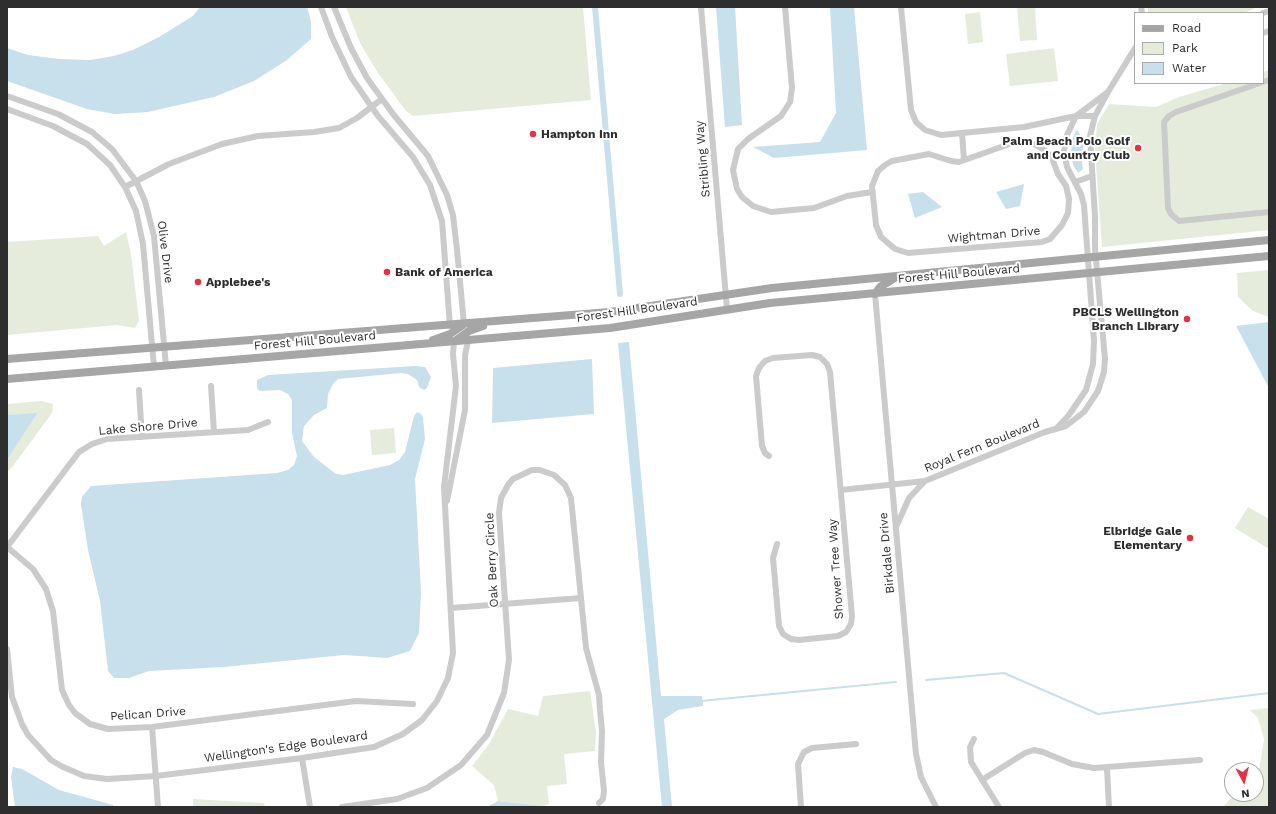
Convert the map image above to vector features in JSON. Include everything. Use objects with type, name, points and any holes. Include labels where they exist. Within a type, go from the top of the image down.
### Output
[{"type":"main road","name":"Forest Hill Boulevard","points":[[7,359],[450,326],[610,312],[725,293],[898,275],[1092,260],[1269,240]]},
{"type":"main road","name":"Forest Hill Boulevard","points":[[7,379],[154,368],[610,328],[770,303],[1269,256]]},
{"type":"main road","points":[[875,294],[880,286],[898,275]]},
{"type":"main road","points":[[454,342],[469,331],[499,322]]},
{"type":"main road","points":[[425,344],[450,334],[464,324]]},
{"type":"street","points":[[321,7],[342,59],[372,107],[409,152],[430,185],[442,221],[450,326]]},
{"type":"street","points":[[334,7],[351,48],[367,78],[428,156],[438,174],[453,215],[464,324]]},
{"type":"street","name":"Stribling Way","points":[[701,7],[727,310]]},
{"type":"street","points":[[785,7],[792,88],[790,102],[781,116],[748,139],[738,149],[733,170],[737,189],[749,203],[761,210],[771,212],[814,208],[847,196],[872,192]]},
{"type":"street","points":[[901,7],[911,110],[914,118],[922,128],[941,135],[1024,127],[1076,116],[1095,116]]},
{"type":"street","points":[[1092,260],[1094,192],[1090,136],[1095,116],[1134,50]]},
{"type":"street","points":[[1256,84],[1176,112],[1169,116],[1164,122],[1168,208],[1171,214],[1179,221],[1269,212]]},
{"type":"street","points":[[1092,260],[1081,194],[1067,167],[1064,151],[1067,135],[1076,116],[1108,92]]},
{"type":"street","name":"Olive Drive","points":[[7,96],[58,114],[92,132],[112,149],[136,181],[147,207],[154,236],[166,366]]},
{"type":"street","points":[[125,187],[174,162],[222,144],[258,136],[314,132],[339,128],[357,118],[382,99]]},
{"type":"street","name":"Olive Drive","points":[[7,109],[53,126],[87,144],[110,165],[125,187],[136,211],[139,223],[154,368]]},
{"type":"street","points":[[962,133],[964,160]]},
{"type":"street","name":"Wightman Drive","points":[[1015,142],[1028,142],[1040,146],[1052,158],[1068,195],[1069,208],[1065,221],[1054,236],[1042,242],[908,253],[891,247],[881,237],[876,225],[872,192],[873,182],[878,171],[892,161],[929,154],[951,161],[964,160],[1015,142]]},
{"type":"street","points":[[409,152],[418,145]]},
{"type":"street","points":[[1075,182],[1092,176]]},
{"type":"street","points":[[1081,194],[1094,192]]},
{"type":"street","name":"Royal Fern Boulevard","points":[[891,485],[925,481],[1066,426],[1084,412],[1098,390],[1104,372],[1104,348],[1098,273],[1092,260]]},
{"type":"street","name":"Royal Fern Boulevard","points":[[1056,429],[1069,415],[1086,390],[1093,364],[1094,341],[1089,274],[1092,260]]},
{"type":"street","name":"Birkdale Drive","points":[[875,294],[916,754],[921,777],[936,807]]},
{"type":"street","name":"Wellington's Edge Boulevard","points":[[446,507],[465,410],[464,355],[468,341]]},
{"type":"street","name":"Wellington's Edge Boulevard","points":[[7,649],[12,696],[19,716],[34,744],[51,760],[73,772],[95,778],[107,779],[156,776],[302,758],[382,744],[403,734],[422,720],[437,702],[443,690],[451,666],[453,640],[452,608],[444,487],[455,392],[453,354],[454,342]]},
{"type":"street","name":"Shower Tree Way","points":[[769,456],[764,453],[762,446],[756,376],[759,368],[765,361],[774,358],[812,355],[820,357],[827,364],[830,372],[852,616],[851,624],[846,632],[838,636],[800,640],[791,639],[783,634],[779,626],[773,558],[777,544]]},
{"type":"street","points":[[211,386],[214,432]]},
{"type":"street","points":[[139,390],[142,437]]},
{"type":"street","name":"Lake Shore Drive","points":[[7,547],[78,452],[100,441],[248,430],[268,422]]},
{"type":"street","name":"Oak Berry Circle","points":[[342,807],[398,799],[427,788],[461,765],[482,742],[500,707],[508,677],[509,660],[506,603],[499,513],[501,498],[513,479],[532,470],[540,470],[554,475],[566,485],[572,498],[586,648],[599,695],[602,731],[601,762],[604,795],[599,803]]},
{"type":"street","points":[[896,528],[904,506],[925,481]]},
{"type":"street","points":[[841,490],[891,485]]},
{"type":"street","name":"Pelican Drive","points":[[7,547],[33,569],[48,594],[53,611],[62,690],[72,709],[82,719],[99,728],[152,728],[356,701],[413,704]]},
{"type":"street","points":[[452,608],[581,598]]},
{"type":"street","points":[[152,728],[158,807]]},
{"type":"street","points":[[974,739],[970,747],[970,758],[973,766],[999,807]]},
{"type":"street","points":[[801,807],[798,764],[804,752],[812,748],[856,744]]},
{"type":"street","points":[[982,780],[1025,753],[1034,750],[1043,752],[1072,764],[1085,767],[1107,768],[1200,760]]},
{"type":"street","points":[[302,758],[310,807]]},
{"type":"street","points":[[1107,768],[1109,807]]},
{"type":"green space","points":[[346,7],[583,7],[591,100],[413,116],[406,111],[378,73],[360,43]]},
{"type":"green space","points":[[1017,7],[1035,7],[1037,40],[1020,41]]},
{"type":"green space","points":[[1148,7],[1258,7],[1246,12],[1148,12]]},
{"type":"green space","points":[[980,12],[983,42],[968,44],[965,14]]},
{"type":"green space","points":[[1054,48],[1058,81],[1010,86],[1006,54]]},
{"type":"green space","points":[[1269,70],[1269,230],[1102,247],[1095,151],[1097,124],[1109,104],[1156,107],[1179,97],[1224,84],[1264,84],[1264,72]]},
{"type":"green space","points":[[126,232],[131,254],[139,320],[135,328],[117,325],[7,335],[7,242],[98,236],[104,246]]},
{"type":"green space","points":[[1269,270],[1269,317],[1253,311],[1238,297],[1237,273]]},
{"type":"green space","points":[[41,401],[53,404],[52,413],[7,472],[7,460],[37,414],[7,415],[7,404]]},
{"type":"green space","points":[[394,428],[396,453],[372,455],[370,430]]},
{"type":"green space","points":[[1248,507],[1269,519],[1269,549],[1235,528]]},
{"type":"green space","points":[[590,691],[596,732],[595,751],[564,754],[567,784],[547,786],[549,804],[543,806],[498,801],[494,785],[472,766],[489,744],[508,709],[538,716],[543,696]]},
{"type":"green space","points":[[1269,708],[1269,807],[1223,807],[1228,802],[1264,802],[1264,762],[1260,762],[1264,739],[1258,718],[1250,710]]},
{"type":"green space","points":[[193,799],[264,803],[265,807],[193,807]]},
{"type":"water","points":[[200,7],[307,7],[311,22],[311,39],[287,60],[254,81],[214,97],[148,112],[115,114],[87,109],[7,81],[7,48],[28,55],[59,59],[90,60],[114,56],[133,50],[159,37],[193,16]]},
{"type":"water","points":[[716,7],[735,7],[742,125],[725,127]]},
{"type":"water","points":[[830,7],[854,7],[867,150],[774,158],[753,147],[820,142],[836,113]]},
{"type":"water","points":[[1077,129],[1084,144],[1081,157],[1083,169],[1078,173],[1073,165],[1071,152],[1073,137]]},
{"type":"water","points":[[1024,184],[1020,206],[1006,209],[996,192]]},
{"type":"water","points":[[923,192],[942,207],[915,218],[908,194]]},
{"type":"water","points":[[1269,322],[1269,388],[1236,326]]},
{"type":"water","points":[[629,342],[661,696],[702,696],[703,706],[678,710],[664,719],[672,807],[662,807],[618,343]]},
{"type":"water","points":[[592,359],[594,414],[492,423],[493,368]]},
{"type":"water","points":[[416,366],[425,367],[431,377],[427,388],[424,390],[419,387],[417,380],[408,374],[401,373],[338,379],[333,384],[328,394],[327,408],[314,415],[304,426],[302,441],[314,457],[336,474],[343,475],[390,465],[399,460],[405,452],[414,416],[417,412],[421,414],[423,418],[425,439],[415,479],[421,593],[419,633],[410,651],[387,658],[344,655],[224,667],[149,671],[129,678],[114,678],[108,671],[100,601],[88,550],[81,504],[82,497],[91,486],[277,473],[288,470],[294,465],[297,456],[292,433],[292,400],[288,394],[280,390],[260,391],[257,388],[257,380],[268,375]]},
{"type":"water","points":[[37,414],[7,460],[7,415]]},
{"type":"water","points":[[13,767],[22,769],[59,790],[113,805],[113,807],[15,807],[11,777]]},
{"type":"water","points":[[498,801],[543,806],[544,807],[487,807]]},
{"type":"waterway","points":[[595,7],[620,294]]},
{"type":"waterway","points":[[926,680],[1004,673],[1098,714],[1269,693]]},
{"type":"waterway","points":[[701,701],[896,682]]},
{"type":"place","name":"Hampton Inn","points":[[533,134]]},
{"type":"place","name":"Palm Beach Polo Golf and Country Club","points":[[1138,148]]},
{"type":"place","name":"Bank of America","points":[[387,272]]},
{"type":"place","name":"Applebee's","points":[[198,282]]},
{"type":"place","name":"PBCLS Wellington Branch Library","points":[[1187,319]]},
{"type":"place","name":"Elbridge Gale Elementary","points":[[1190,538]]}]
